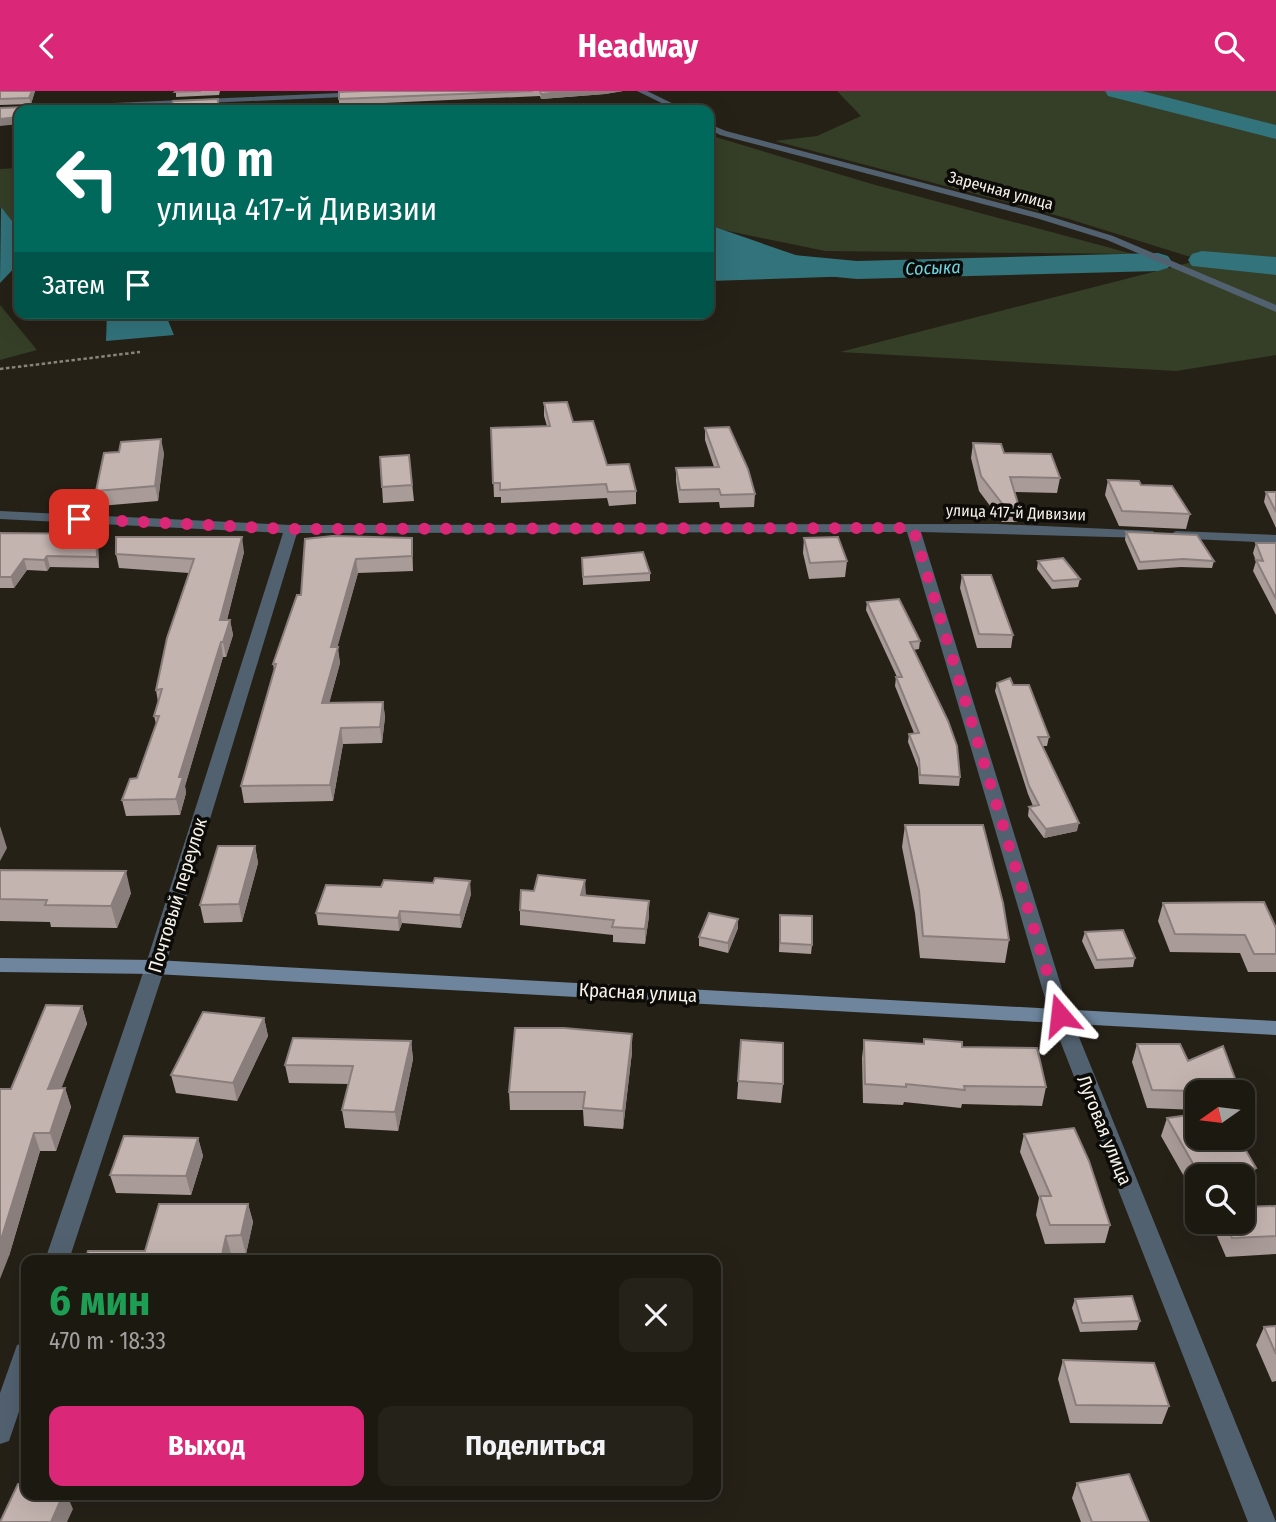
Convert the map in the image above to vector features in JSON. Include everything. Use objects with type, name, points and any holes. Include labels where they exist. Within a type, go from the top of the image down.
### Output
[{"type":"street","points":[[642,91],[671,105]]},
{"type":"street","points":[[109,105],[369,93]]},
{"type":"street","name":"Заречная улица","points":[[714,128],[735,136],[1039,216],[1110,238],[1276,309]]},
{"type":"street","name":"улица 417-й Дивизии","points":[[0,515],[291,529],[997,528],[1276,539]]},
{"type":"street","name":"Луговая улица","points":[[913,528],[1060,1015],[1262,1522]]},
{"type":"street","name":"Почтовый переулок","points":[[59,1255],[155,967],[291,529]]},
{"type":"street","name":"Красная улица","points":[[0,965],[155,967],[1276,1028]]},
{"type":"street","points":[[0,1431],[21,1368]]},
{"type":"path","points":[[0,369],[140,352]]},
{"type":"green space","points":[[837,91],[1276,91],[1276,355],[1176,371],[840,352],[1200,260],[1066,218],[775,141],[817,136],[861,116]]},
{"type":"green space","points":[[714,137],[872,184],[1133,254],[825,251],[714,228]]},
{"type":"green space","points":[[14,168],[14,223],[0,207],[0,169]]},
{"type":"green space","points":[[0,305],[37,350],[0,360]]},
{"type":"water","points":[[1,207],[14,221],[14,268],[0,283]]},
{"type":"water","points":[[714,227],[856,276],[714,281]]},
{"type":"water","points":[[107,319],[167,319],[174,335],[106,341]]},
{"type":"building","points":[[0,91],[32,91],[29,98],[0,99]]},
{"type":"building","points":[[533,91],[339,99],[339,92]]},
{"type":"building","points":[[540,91],[572,91],[541,94]]},
{"type":"building","points":[[218,99],[218,105],[172,105],[173,101]]},
{"type":"building","points":[[14,107],[14,118],[0,119],[0,108]]},
{"type":"building","points":[[567,402],[573,422],[593,421],[607,465],[629,464],[636,491],[608,492],[606,484],[500,490],[500,483],[493,483],[491,428],[550,426],[544,403]]},
{"type":"building","points":[[729,427],[748,469],[755,494],[721,495],[719,489],[680,490],[676,468],[719,467],[705,428]]},
{"type":"building","points":[[161,439],[155,486],[96,491],[104,453],[119,452],[121,442]]},
{"type":"building","points":[[973,443],[1001,444],[1004,453],[1051,454],[1060,478],[1010,477],[1019,507],[1004,506],[981,476]]},
{"type":"building","points":[[409,455],[412,485],[382,487],[380,457]]},
{"type":"building","points":[[1108,480],[1172,486],[1190,514],[1122,511]]},
{"type":"building","points":[[1266,492],[1276,492],[1276,512]]},
{"type":"building","points":[[1126,532],[1197,535],[1214,561],[1183,559],[1140,562]]},
{"type":"building","points":[[0,533],[96,534],[97,557],[47,556],[44,560],[24,559],[11,577],[0,577]]},
{"type":"building","points":[[333,536],[412,538],[412,556],[356,559],[331,647],[338,647],[322,703],[383,702],[380,727],[341,728],[330,785],[241,786],[276,664],[273,664],[297,595],[301,595],[305,539]]},
{"type":"building","points":[[116,537],[242,537],[220,620],[230,620],[179,777],[183,777],[176,799],[122,800],[130,779],[137,778],[159,716],[154,716],[162,689],[156,690],[167,638],[194,559],[116,554]]},
{"type":"building","points":[[838,537],[847,561],[810,563],[804,538]]},
{"type":"building","points":[[1256,543],[1276,543],[1276,599],[1256,560],[1263,561]]},
{"type":"building","points":[[643,552],[650,573],[583,577],[582,558]]},
{"type":"building","points":[[1063,558],[1080,579],[1053,581],[1038,561]]},
{"type":"building","points":[[962,575],[991,575],[1013,635],[979,634]]},
{"type":"building","points":[[899,599],[920,641],[910,642],[957,746],[960,777],[920,775],[919,759],[909,734],[919,733],[896,677],[902,677],[867,602]]},
{"type":"building","points":[[1010,678],[1013,685],[1029,685],[1049,737],[1038,737],[1079,823],[1046,829],[1029,807],[1039,805],[1029,786],[997,683]]},
{"type":"building","points":[[905,825],[983,825],[1003,903],[1009,940],[923,936],[919,891]]},
{"type":"building","points":[[218,846],[255,846],[239,904],[200,905]]},
{"type":"building","points":[[0,870],[126,871],[111,906],[45,905],[47,900],[0,899]]},
{"type":"building","points":[[538,875],[585,880],[581,895],[649,901],[645,929],[612,927],[614,920],[520,910],[521,890],[534,891]]},
{"type":"building","points":[[435,878],[470,881],[460,915],[400,911],[398,918],[316,913],[326,885],[381,887],[384,880],[433,883]]},
{"type":"building","points":[[1264,902],[1276,928],[1276,954],[1254,954],[1245,935],[1175,934],[1163,903]]},
{"type":"building","points":[[709,913],[738,919],[728,943],[699,937]]},
{"type":"building","points":[[780,915],[812,916],[812,945],[780,943]]},
{"type":"building","points":[[1123,930],[1135,958],[1097,960],[1085,932]]},
{"type":"building","points":[[46,1005],[82,1006],[48,1089],[65,1088],[50,1133],[34,1133],[0,1243],[0,1089],[11,1089]]},
{"type":"building","points":[[203,1012],[264,1018],[233,1083],[171,1075]]},
{"type":"building","points":[[515,1028],[564,1028],[632,1034],[623,1111],[583,1108],[585,1092],[509,1092]]},
{"type":"building","points":[[293,1038],[411,1041],[395,1112],[342,1110],[353,1066],[285,1065]]},
{"type":"building","points":[[924,1039],[962,1042],[962,1047],[1037,1048],[1046,1087],[964,1086],[965,1090],[906,1084],[906,1087],[865,1084],[864,1040],[924,1044]]},
{"type":"building","points":[[741,1040],[783,1043],[783,1084],[738,1081]]},
{"type":"building","points":[[1137,1044],[1180,1044],[1188,1061],[1223,1046],[1236,1080],[1185,1080],[1185,1091],[1152,1090]]},
{"type":"building","points":[[1185,1116],[1185,1150],[1167,1118]]},
{"type":"building","points":[[1074,1128],[1089,1161],[1110,1225],[1050,1225],[1040,1196],[1051,1196],[1024,1134]]},
{"type":"building","points":[[124,1136],[198,1138],[186,1176],[110,1175]]},
{"type":"building","points":[[1185,1150],[1246,1150],[1254,1164],[1193,1164]]},
{"type":"building","points":[[159,1204],[248,1204],[241,1235],[226,1236],[222,1255],[87,1255],[88,1251],[145,1251]]},
{"type":"building","points":[[1276,1206],[1276,1236],[1232,1238],[1230,1234],[1255,1234],[1255,1207]]},
{"type":"building","points":[[1132,1296],[1140,1321],[1082,1323],[1075,1299]]},
{"type":"building","points":[[1276,1326],[1276,1354],[1264,1327]]},
{"type":"building","points":[[1063,1360],[1154,1363],[1169,1406],[1076,1405]]},
{"type":"building","points":[[1129,1474],[1149,1522],[1092,1522],[1077,1483]]},
{"type":"building","points":[[18,1484],[21,1484],[21,1500],[61,1500],[51,1522],[0,1522]]},
{"type":"waterway","name":"Сосыка","points":[[1116,91],[1276,132]]},
{"type":"waterway","name":"Сосыка","points":[[714,256],[857,270],[1158,262]]},
{"type":"waterway","name":"Сосыка","points":[[1202,260],[1276,266]]},
{"type":"route","points":[[79,519],[291,529],[913,528],[1060,1015]]}]
